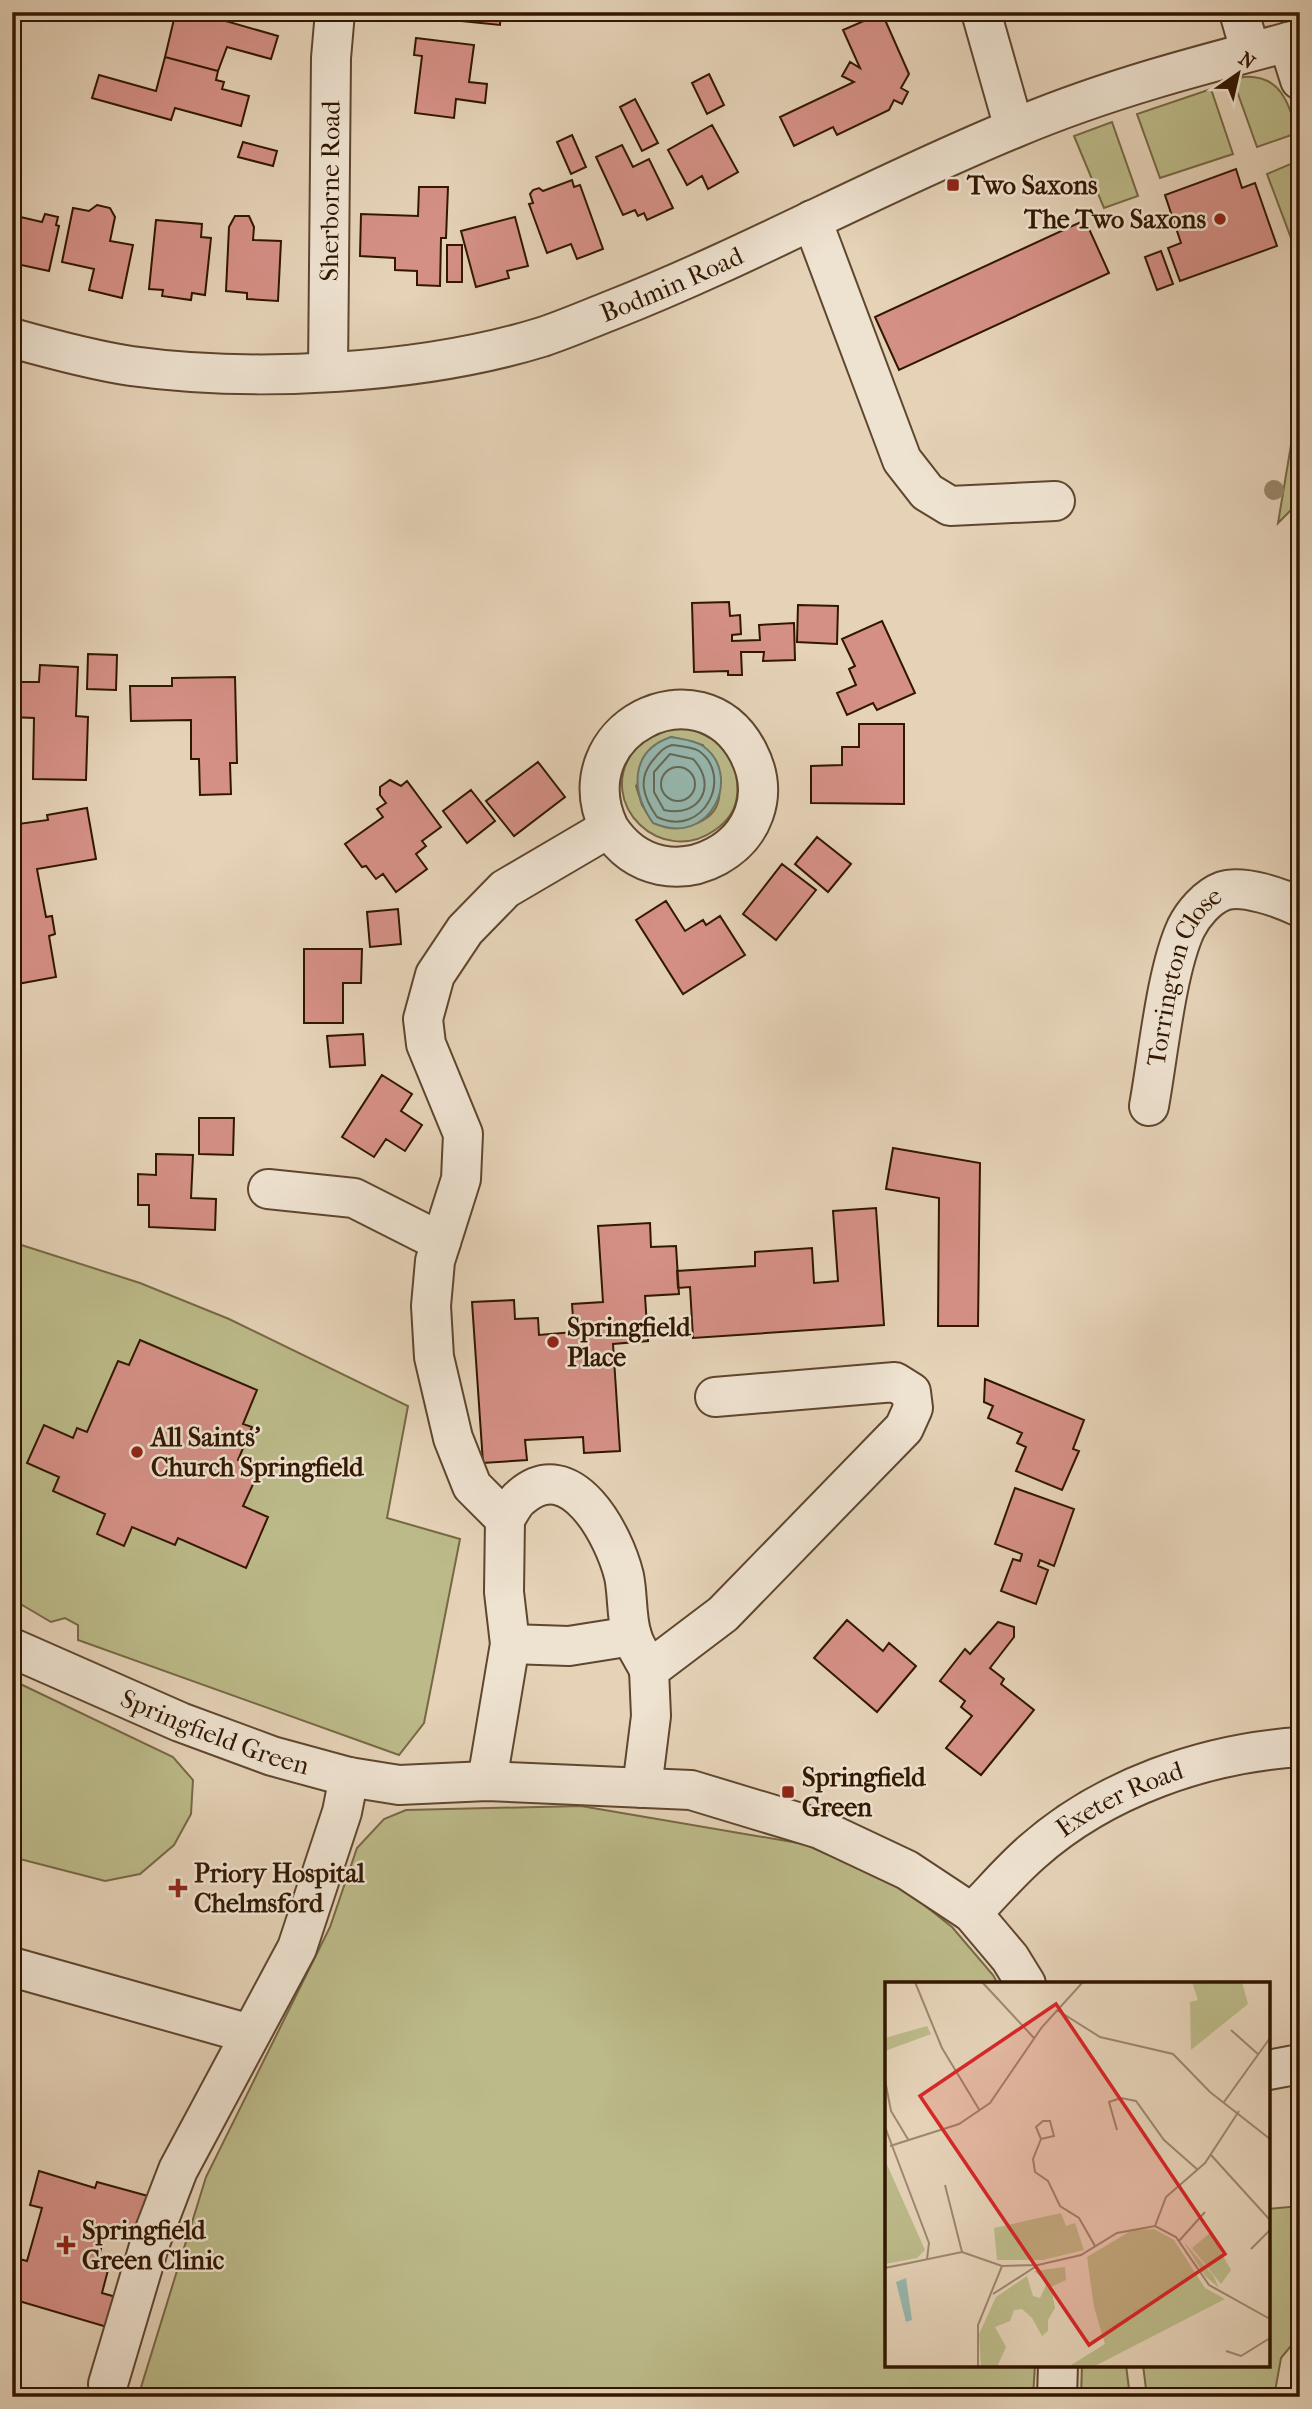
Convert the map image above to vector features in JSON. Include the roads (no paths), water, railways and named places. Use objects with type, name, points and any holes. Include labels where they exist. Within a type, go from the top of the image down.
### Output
[{"type":"street","name":"Sherborne Road","points":[[328,370],[331,58],[335,12]]},
{"type":"street","points":[[981,12],[1014,128]]},
{"type":"street","points":[[1239,12],[1250,50]]},
{"type":"street","name":"Bodmin Road","points":[[12,338],[131,366],[225,374],[328,370],[434,361],[542,337],[654,293],[1014,128],[1118,90],[1250,50],[1294,40]]},
{"type":"street","points":[[1294,40],[1300,80]]},
{"type":"street","points":[[812,220],[902,460],[927,492],[950,506],[1055,501]]},
{"type":"street","points":[[667,710],[700,713],[726,726],[747,750],[756,785],[751,820],[729,850],[706,863],[681,868],[656,865],[633,855],[608,828],[598,793],[601,769],[610,747],[627,727],[649,714],[667,710]]},
{"type":"street","points":[[505,1519],[472,1486],[450,1424],[434,1357],[431,1306],[435,1261],[461,1179],[463,1134],[426,1044],[423,1018],[435,975],[465,930],[505,889],[608,828]]},
{"type":"street","name":"Torrington Close","points":[[1149,1106],[1171,981],[1185,929],[1200,906],[1224,890],[1270,894],[1300,906]]},
{"type":"street","points":[[268,1189],[354,1198],[441,1242]]},
{"type":"street","points":[[649,1670],[723,1614],[904,1428],[913,1408],[911,1392],[895,1382],[715,1397]]},
{"type":"street","points":[[487,1781],[510,1644],[504,1592],[505,1519],[520,1497],[536,1487],[556,1484],[584,1499],[605,1528],[623,1575],[632,1636],[649,1670],[651,1716],[642,1788]]},
{"type":"street","points":[[510,1644],[569,1646],[632,1636]]},
{"type":"street","name":"Springfield Green","points":[[15,1651],[180,1722],[272,1756],[349,1777],[399,1784],[487,1781],[691,1790],[820,1829],[907,1870],[972,1913],[1010,1958],[1025,1982]]},
{"type":"street","name":"Exeter Road","points":[[972,1913],[1031,1853],[1055,1833],[1129,1791],[1216,1758],[1260,1749],[1300,1746]]},
{"type":"street","points":[[108,2384],[164,2203],[195,2137],[293,1958],[309,1919],[342,1812],[349,1777]]},
{"type":"street","points":[[12,1967],[250,2034]]},
{"type":"street","points":[[1270,2070],[1300,2064]]},
{"type":"street","points":[[1057,2397],[1058,2367]]},
{"type":"water","points":[[671,737],[703,746],[715,758],[720,774],[720,790],[715,805],[705,817],[691,826],[674,828],[653,823],[638,786],[641,762],[647,752],[657,743]]},
{"type":"place","name":"Two Saxons","points":[[953,185]]},
{"type":"place","name":"The Two Saxons","points":[[1220,219]]},
{"type":"place","name":"Springfield Place","points":[[553,1342]]},
{"type":"place","name":"All Saints' Church Springfield","points":[[137,1452]]},
{"type":"place","name":"Springfield Green","points":[[788,1792]]},
{"type":"place","name":"Priory Hospital Chelmsford","points":[[178,1888]]},
{"type":"place","name":"Springfield Green Clinic","points":[[66,2245]]}]
